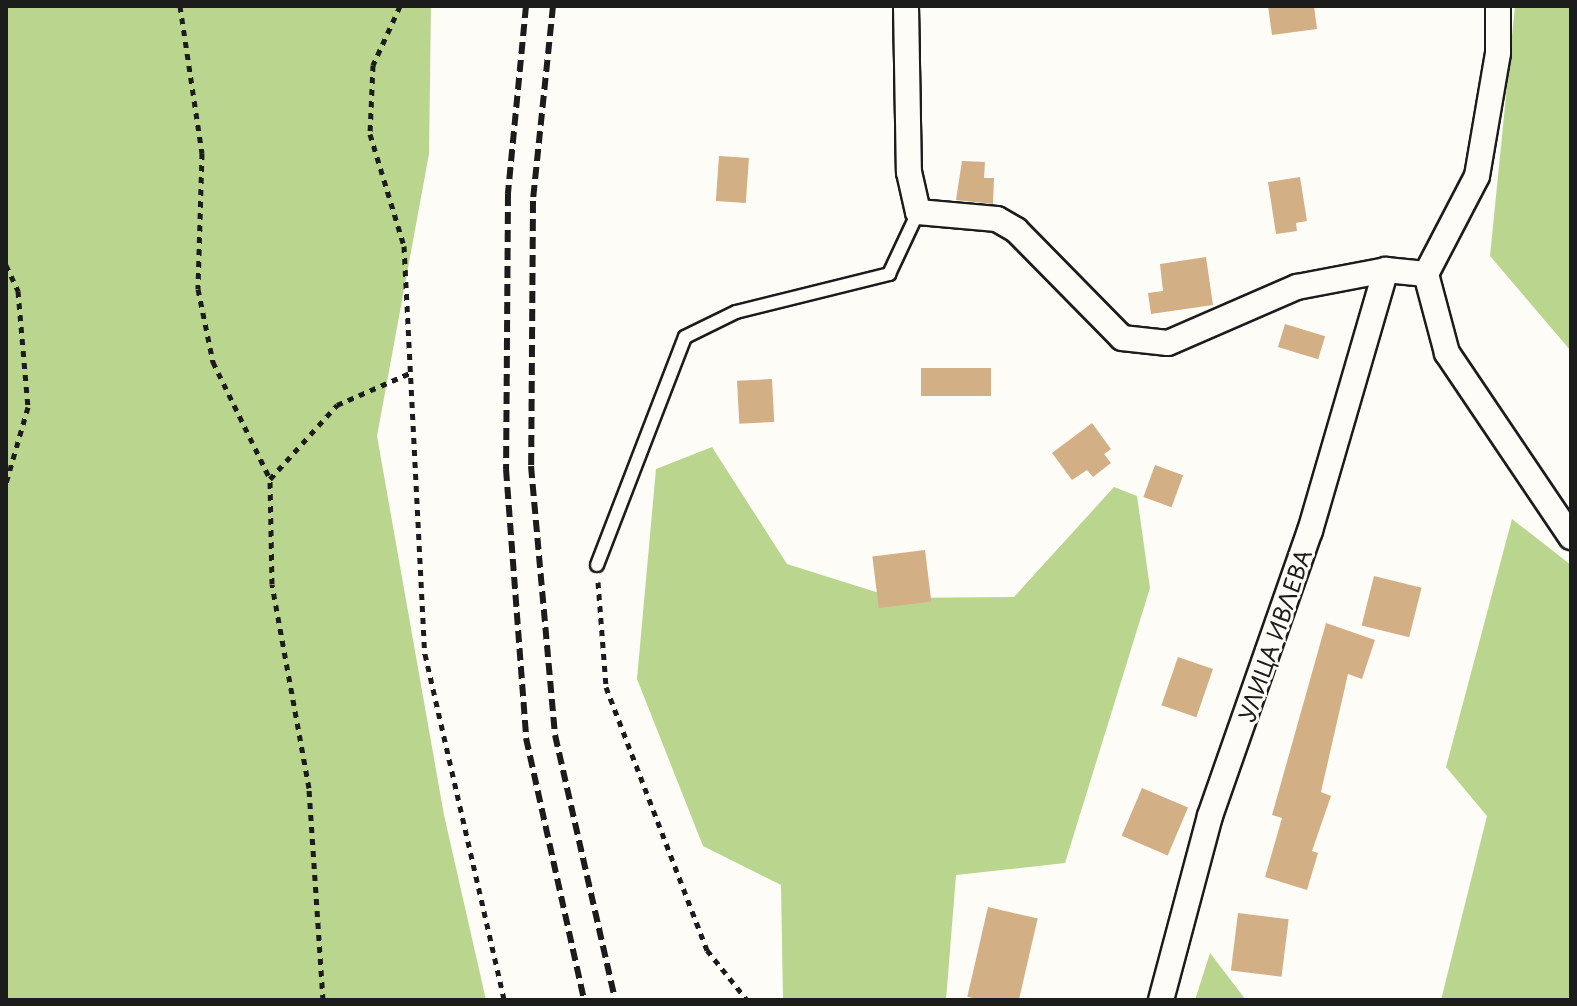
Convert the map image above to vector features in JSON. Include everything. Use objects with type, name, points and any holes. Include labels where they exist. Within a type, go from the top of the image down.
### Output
[{"type":"street","points":[[906,6],[909,172],[918,212],[997,219],[1026,241],[1095,318],[1122,338],[1147,344],[1168,343],[1297,287],[1386,270],[1426,274]]},
{"type":"street","points":[[1498,6],[1498,53],[1477,176],[1426,274],[1447,353],[1571,537]]},
{"type":"street","name":"УЛИЦА ИВЛЕВА","points":[[1161,1000],[1210,816],[1310,531],[1386,270]]},
{"type":"lane","points":[[597,565],[685,337],[736,312],[889,274],[918,212]]},
{"type":"path","points":[[180,6],[202,153],[198,289],[213,362],[270,479],[272,584],[309,788],[323,1000]]},
{"type":"path","points":[[400,6],[373,65],[370,134],[404,246],[425,654],[504,1000]]},
{"type":"path","points":[[6,265],[18,291],[28,407],[6,483]]},
{"type":"path","points":[[270,479],[337,405],[410,373]]},
{"type":"path","points":[[597,565],[606,687],[707,950],[747,1000]]},
{"type":"green space","points":[[6,6],[431,6],[429,154],[377,436],[444,815],[486,1000],[6,1000]]},
{"type":"green space","points":[[1515,6],[1571,6],[1571,351],[1490,256]]},
{"type":"green space","points":[[712,447],[787,564],[895,598],[1014,597],[1114,487],[1137,496],[1150,588],[1065,863],[956,875],[946,1000],[783,1000],[781,885],[703,846],[637,679],[656,469]]},
{"type":"green space","points":[[1512,519],[1571,565],[1571,1000],[1441,1000],[1487,816],[1446,767]]},
{"type":"green space","points":[[1210,953],[1246,1000],[1195,1000]]},
{"type":"building","points":[[1268,6],[1314,6],[1317,29],[1272,35]]},
{"type":"building","points":[[719,156],[749,158],[746,203],[716,201]]},
{"type":"building","points":[[962,161],[985,162],[984,178],[994,178],[993,204],[956,200]]},
{"type":"building","points":[[1300,177],[1307,221],[1296,223],[1297,231],[1276,234],[1268,182]]},
{"type":"building","points":[[1206,257],[1213,305],[1151,314],[1148,293],[1163,291],[1160,264]]},
{"type":"building","points":[[1285,324],[1325,336],[1318,359],[1278,347]]},
{"type":"building","points":[[921,368],[991,368],[991,396],[921,396]]},
{"type":"building","points":[[772,379],[774,422],[739,424],[737,381]]},
{"type":"building","points":[[1092,423],[1111,449],[1104,454],[1111,463],[1093,477],[1087,470],[1072,480],[1052,453]]},
{"type":"building","points":[[1155,465],[1183,475],[1172,507],[1143,497]]},
{"type":"building","points":[[925,550],[931,602],[879,608],[872,556]]},
{"type":"building","points":[[1374,576],[1422,588],[1409,637],[1362,625]]},
{"type":"building","points":[[1326,623],[1375,640],[1362,679],[1348,674],[1321,792],[1331,796],[1312,851],[1318,853],[1307,890],[1265,877],[1282,818],[1272,815]]},
{"type":"building","points":[[1178,657],[1213,669],[1196,717],[1161,705]]},
{"type":"building","points":[[1142,788],[1188,808],[1168,855],[1122,836]]},
{"type":"building","points":[[988,907],[1038,918],[1019,1000],[982,1000],[967,997]]},
{"type":"building","points":[[1238,913],[1289,919],[1282,977],[1231,971]]},
{"type":"railway","points":[[526,6],[508,194],[506,469],[526,738],[584,1000]]},
{"type":"railway","points":[[553,6],[533,201],[531,466],[555,735],[615,1000]]}]
